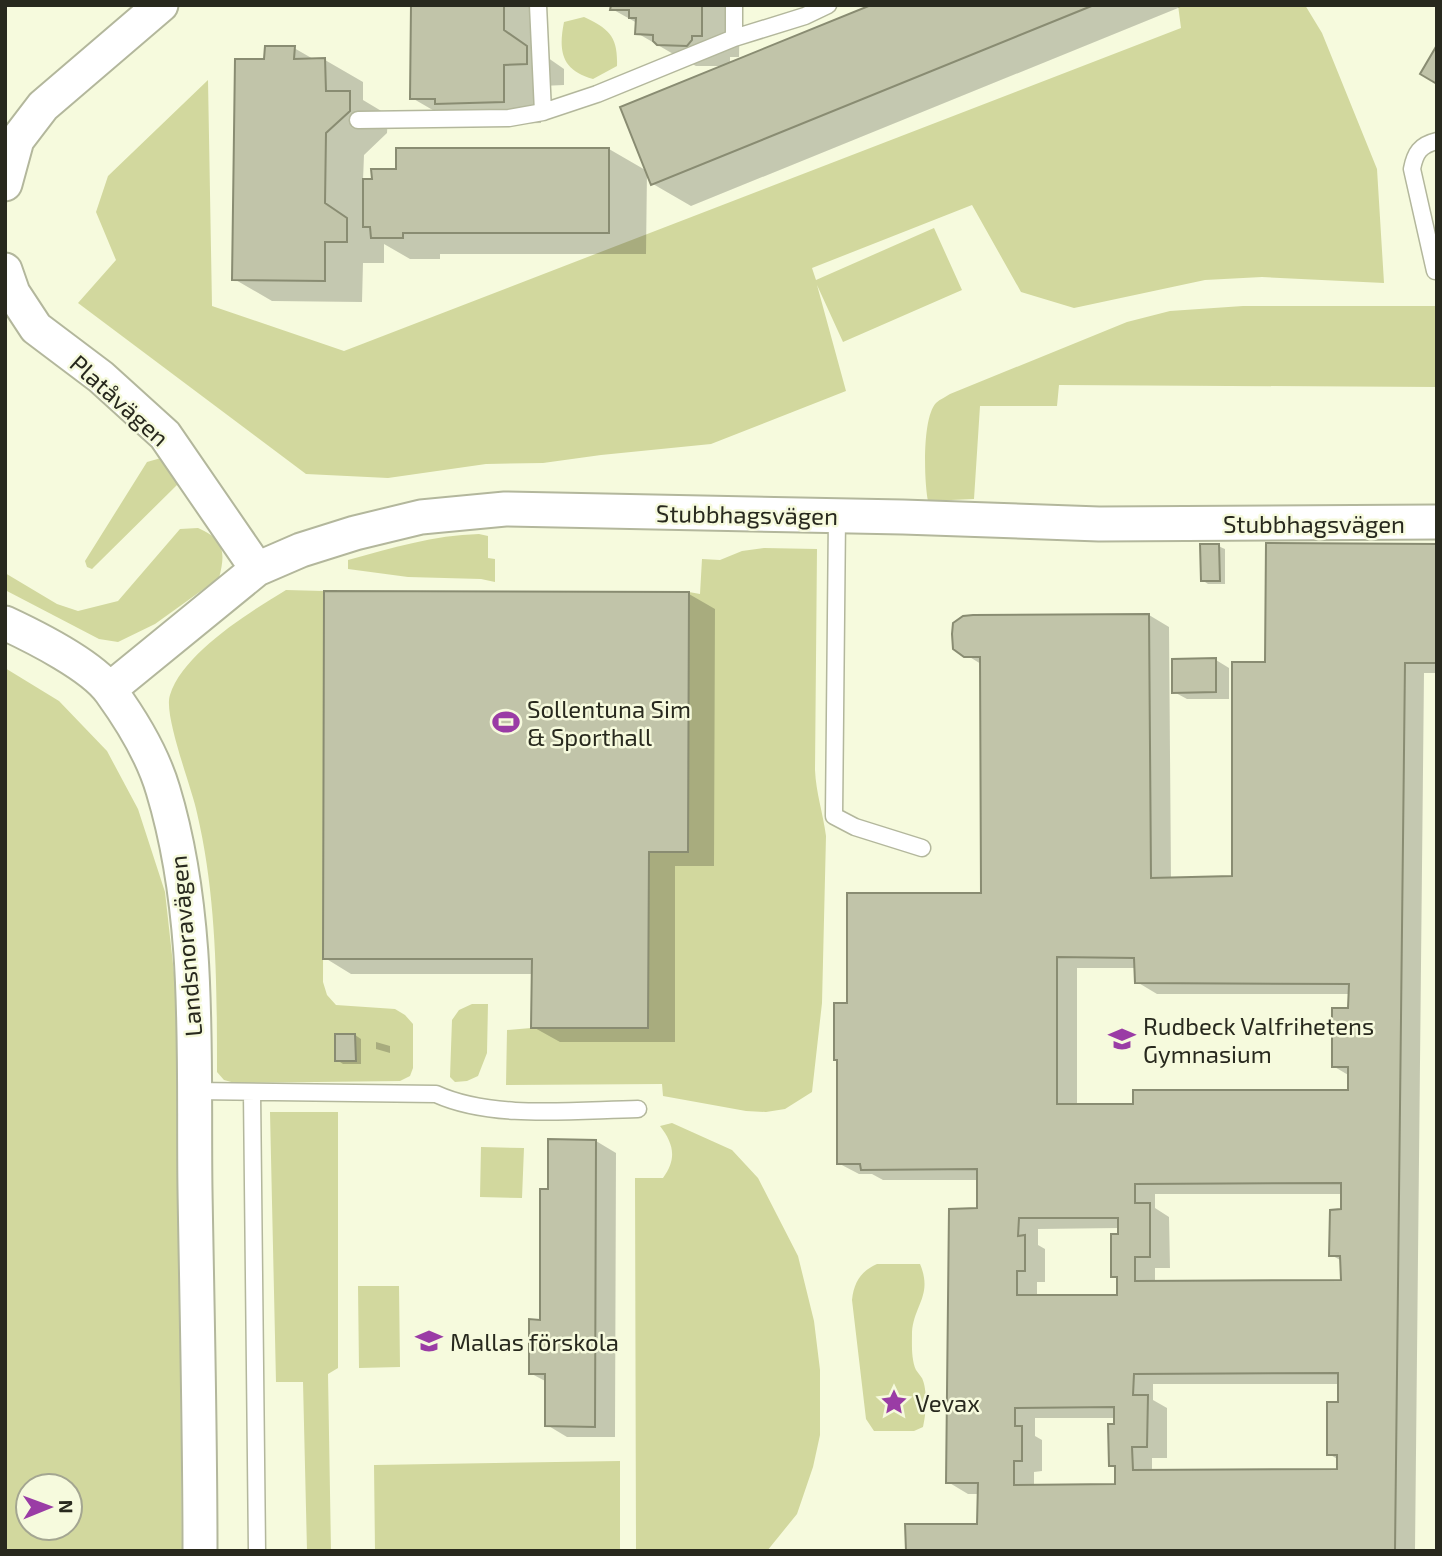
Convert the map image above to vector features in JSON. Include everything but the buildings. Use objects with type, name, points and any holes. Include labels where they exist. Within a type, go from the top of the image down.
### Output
[{"type":"street","points":[[5,184],[17,140],[43,106],[161,5]]},
{"type":"street","name":"Platåvägen","points":[[5,270],[13,293],[36,328],[101,377],[165,435],[257,569]]},
{"type":"street","name":"Stubbhagsvägen","points":[[110,689],[257,569],[301,550],[421,517],[505,509],[1099,524],[1437,522]]},
{"type":"street","name":"Landsnoravägen","points":[[5,623],[79,664],[110,689],[141,740],[163,788],[184,871],[193,987],[200,1551]]},
{"type":"lane","points":[[538,5],[543,112]]},
{"type":"lane","points":[[734,5],[734,38]]},
{"type":"lane","points":[[358,120],[509,118],[543,112],[597,94],[734,38],[805,16],[828,5]]},
{"type":"lane","points":[[1435,271],[1412,169],[1414,155],[1426,144],[1437,141]]},
{"type":"lane","points":[[837,516],[834,816],[855,827],[922,848]]},
{"type":"lane","points":[[194,1091],[436,1094],[457,1104],[505,1110],[638,1109]]},
{"type":"lane","points":[[251,1092],[257,1551]]},
{"type":"green space","points":[[1178,5],[1305,5],[1322,33],[1377,169],[1384,283],[1262,277],[1205,280],[1074,308],[1021,292],[972,205],[812,268],[816,280],[934,228],[962,290],[843,342],[817,285],[846,391],[711,444],[543,463],[486,464],[388,478],[306,474],[78,303],[116,260],[96,212],[108,176],[208,80],[212,306],[344,351],[1181,28]]},
{"type":"green space","points":[[584,17],[606,30],[616,47],[617,66],[593,79],[575,71],[562,51],[564,22]]},
{"type":"green space","points":[[1243,306],[1437,306],[1437,387],[1059,385],[1057,406],[980,406],[974,499],[928,501],[926,435],[931,411],[941,399],[1127,322],[1170,311]]},
{"type":"green space","points":[[161,458],[178,475],[177,485],[92,569],[87,567],[85,561],[147,462]]},
{"type":"green space","points":[[198,528],[207,532],[221,547],[219,578],[155,624],[118,642],[99,639],[5,590],[5,573],[57,604],[78,611],[118,601],[180,529]]},
{"type":"green space","points":[[479,534],[488,536],[488,558],[495,559],[495,582],[481,579],[408,577],[348,569],[348,560],[381,551],[429,540]]},
{"type":"green space","points":[[764,548],[817,549],[815,770],[826,836],[822,1003],[812,1092],[785,1109],[766,1112],[663,1096],[662,1084],[506,1085],[507,1030],[648,1028],[649,852],[688,851],[689,592],[700,594],[702,559],[720,560],[742,551]]},
{"type":"green space","points":[[286,590],[324,591],[323,982],[327,995],[336,1005],[395,1009],[413,1024],[413,1068],[410,1076],[400,1081],[235,1083],[224,1080],[217,1072],[216,975],[209,877],[197,813],[171,718],[170,695],[177,679],[203,649],[237,622]]},
{"type":"green space","points":[[5,668],[59,701],[107,751],[138,809],[165,892],[177,1000],[182,1551],[5,1551]]},
{"type":"green space","points":[[472,1004],[488,1004],[487,1053],[478,1076],[455,1082],[450,1077],[452,1020],[459,1010]]},
{"type":"green space","points":[[270,1112],[338,1112],[338,1368],[328,1374],[331,1551],[307,1551],[303,1382],[276,1382]]},
{"type":"green space","points":[[672,1123],[732,1150],[758,1178],[798,1256],[814,1321],[820,1370],[820,1435],[813,1467],[797,1514],[767,1551],[636,1551],[635,1178],[663,1178],[672,1152],[660,1126]]},
{"type":"green space","points":[[481,1147],[524,1148],[522,1198],[480,1197]]},
{"type":"green space","points":[[877,1264],[920,1264],[925,1284],[913,1323],[912,1346],[914,1366],[924,1383],[926,1409],[923,1427],[914,1431],[874,1431],[866,1419],[852,1300],[859,1278]]},
{"type":"green space","points":[[358,1286],[399,1286],[400,1367],[359,1368]]},
{"type":"green space","points":[[620,1461],[620,1551],[375,1551],[374,1465]]},
{"type":"place","name":"Sollentuna Sim & Sporthall","points":[[506,722]]},
{"type":"place","name":"Rudbeck Valfrihetens Gymnasium","points":[[1122,1039]]},
{"type":"place","name":"Mallas förskola","points":[[429,1341]]},
{"type":"place","name":"Vevax","points":[[894,1402]]}]
